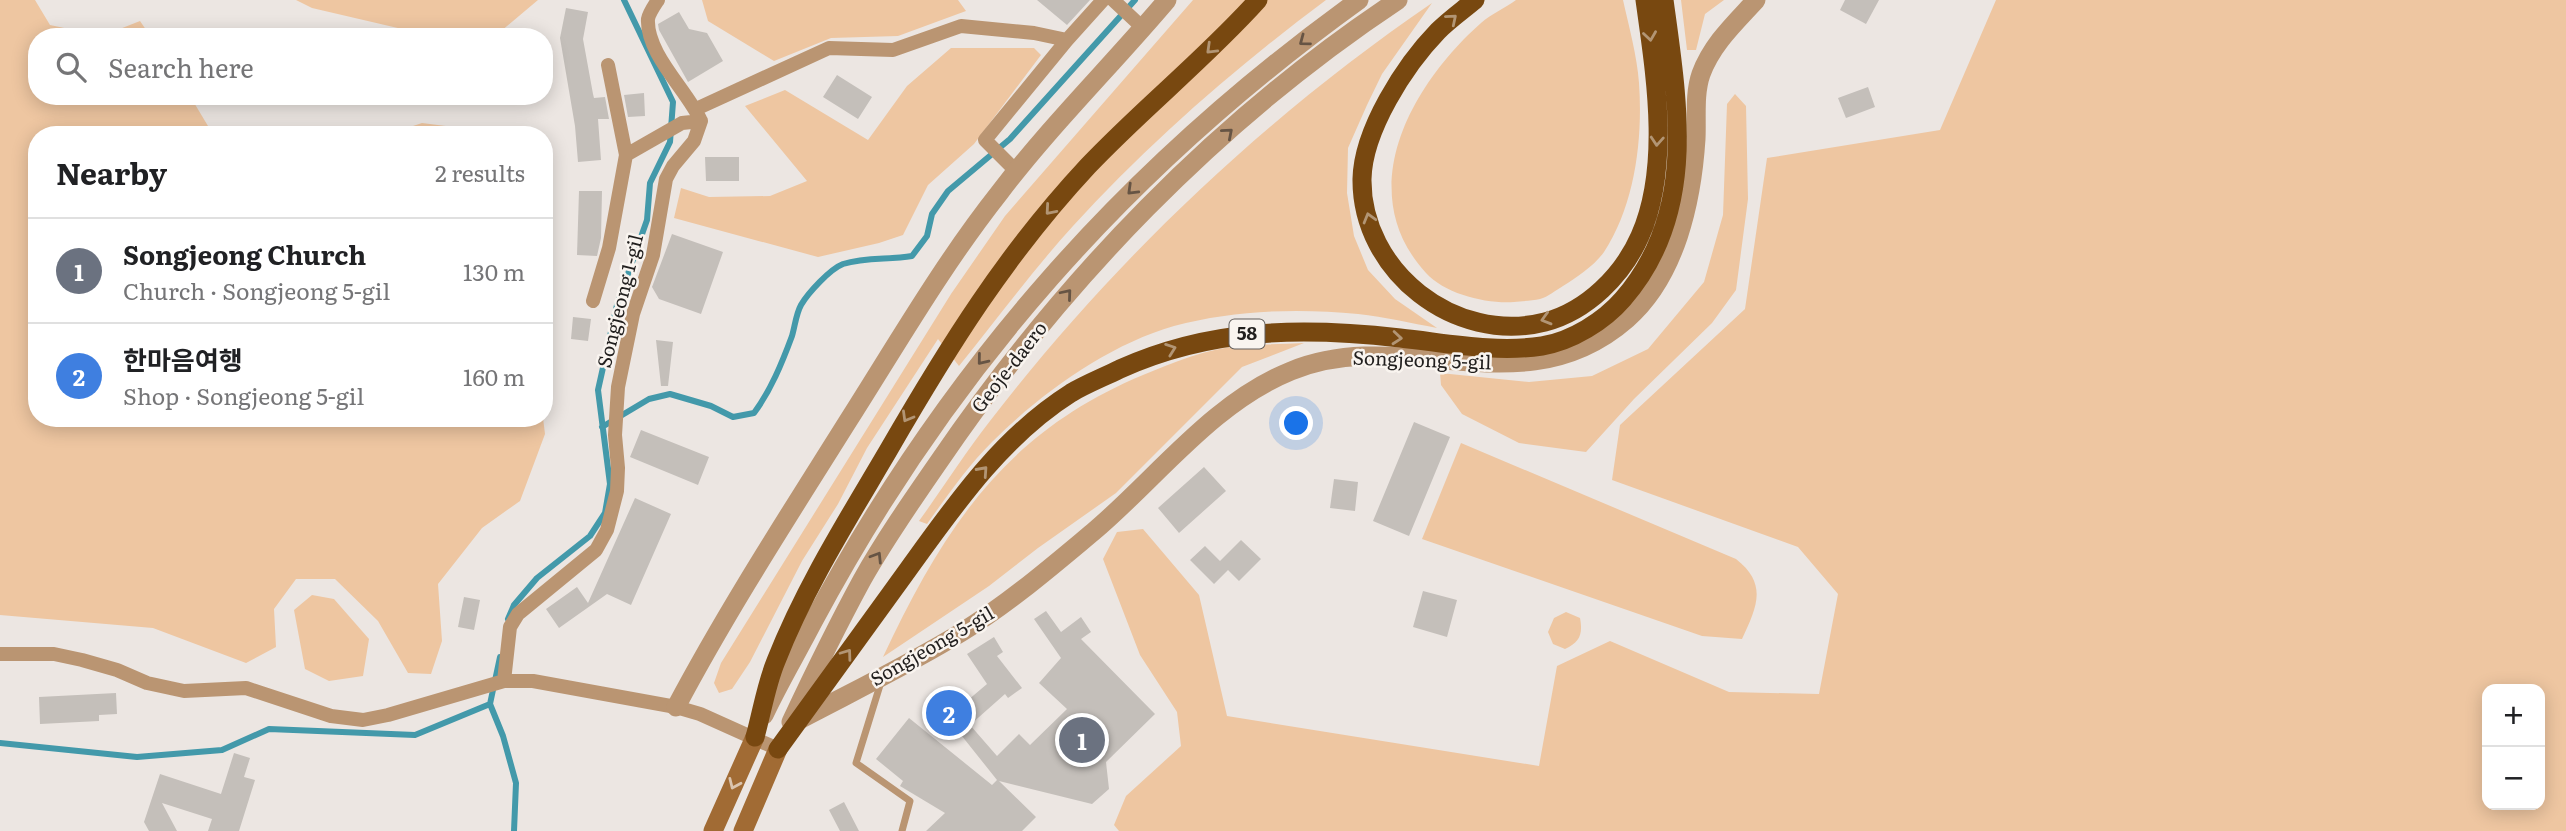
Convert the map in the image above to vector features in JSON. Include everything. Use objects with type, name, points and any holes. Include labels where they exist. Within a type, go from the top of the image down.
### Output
[{"type":"highway","points":[[755,737],[775,663],[805,593],[940,360],[986,289],[1044,216],[1090,165],[1229,32],[1258,0]]},
{"type":"highway","points":[[1475,0],[1439,30],[1408,67],[1377,125],[1362,180],[1367,213],[1377,242],[1392,268],[1410,288],[1433,305],[1488,323],[1515,325],[1545,322],[1576,308],[1599,292],[1616,276],[1641,234],[1654,184],[1658,128],[1654,72],[1644,0]]},
{"type":"highway","name":"58","points":[[778,749],[972,483],[1035,420],[1072,393],[1122,368],[1179,346],[1237,335],[1291,331],[1392,337],[1495,349],[1533,347],[1545,346],[1583,331],[1613,311],[1649,265],[1662,237],[1673,201],[1677,165],[1677,107],[1664,0]]},
{"type":"main road","name":"Geoje-daero","points":[[713,831],[755,737]]},
{"type":"main road","name":"Geoje-daero","points":[[743,831],[778,749]]},
{"type":"street","points":[[658,0],[648,16],[649,33],[677,84],[699,115]]},
{"type":"street","points":[[1016,171],[985,140],[1103,0]]},
{"type":"street","points":[[1112,0],[1143,28]]},
{"type":"street","points":[[676,707],[710,644],[959,246],[1016,171],[1167,0]]},
{"type":"street","name":"Geoje-daero","points":[[755,737],[770,703],[841,570],[898,476],[952,397],[1007,329],[1091,232],[1197,128],[1257,76],[1359,0]]},
{"type":"street","name":"Geoje-daero","points":[[778,749],[863,580],[910,504],[972,412],[1065,296],[1140,214],[1215,144],[1273,94],[1398,0]]},
{"type":"street","name":"Songjeong 5-gil","points":[[799,720],[962,632],[1003,604],[1094,531],[1202,430],[1233,404],[1267,382],[1318,361],[1352,356],[1399,356],[1523,364],[1562,356],[1599,340],[1629,318],[1655,286],[1673,250],[1686,212],[1696,140],[1700,78],[1721,38],[1756,0]]},
{"type":"street","points":[[626,155],[829,48],[893,50],[961,26],[1034,33],[1068,40]]},
{"type":"street","points":[[593,301],[609,248],[626,155],[608,65]]},
{"type":"street","name":"Songjeong 1-gil","points":[[504,681],[510,627],[518,614],[596,550],[607,530],[617,491],[615,435],[618,387],[627,341],[641,285],[653,255],[666,179],[694,141],[699,115]]},
{"type":"street","points":[[0,654],[54,654],[117,670],[147,684],[184,691],[246,688],[331,716],[363,720],[398,713],[504,681],[563,684],[676,707],[755,737],[778,749]]},
{"type":"lane","points":[[883,675],[856,763],[910,801],[902,831]]},
{"type":"shaded area","points":[[0,0],[35,0],[50,25],[64,28],[28,28],[28,105],[195,105],[208,126],[28,126],[28,427],[544,427],[545,434],[520,501],[482,528],[438,584],[442,641],[431,674],[408,673],[378,621],[335,579],[296,579],[274,609],[276,647],[246,663],[153,628],[0,615]]},
{"type":"shaded area","points":[[296,0],[538,0],[505,28],[398,28],[312,8]]},
{"type":"shaded area","points":[[702,0],[958,0],[966,11],[898,36],[831,38],[774,61],[708,21]]},
{"type":"shaded area","points":[[1193,0],[1326,0],[1226,79],[1132,165],[1058,243],[959,366],[938,339],[867,448],[838,504],[802,561],[750,662],[732,689],[719,693],[714,683],[721,663],[951,294],[1005,216]]},
{"type":"shaded area","points":[[1516,0],[1623,0],[1638,73],[1640,126],[1630,193],[1615,234],[1604,252],[1585,271],[1546,297],[1503,302],[1455,292],[1426,273],[1404,241],[1393,208],[1392,174],[1400,140],[1414,107],[1433,76],[1481,23]]},
{"type":"shaded area","points":[[1681,0],[1724,0],[1705,14],[1696,50],[1687,50]]},
{"type":"shaded area","points":[[1996,0],[2566,0],[2566,831],[1119,831],[1114,825],[1126,796],[1181,746],[1177,712],[1140,655],[1103,559],[1117,532],[1143,529],[1199,595],[1227,716],[1539,766],[1557,666],[1610,641],[1729,692],[1819,694],[1838,594],[1798,547],[1612,480],[1620,425],[1745,309],[1767,158],[1940,130]]},
{"type":"shaded area","points":[[1432,3],[1382,74],[1367,105],[1348,148],[1347,193],[1354,236],[1368,270],[1395,299],[1437,328],[1358,314],[1289,311],[1219,317],[1149,334],[1100,358],[1032,406],[983,452],[927,524],[919,521],[981,433],[1038,362],[1140,248],[1251,143],[1370,47]]},
{"type":"shaded area","points":[[140,21],[145,28],[122,28]]},
{"type":"shaded area","points":[[951,48],[1034,48],[1041,55],[974,144],[928,185],[903,235],[818,257],[674,218],[681,188],[709,197],[770,196],[807,181],[745,106],[785,90],[868,140],[907,86]]},
{"type":"shaded area","points":[[1735,94],[1746,106],[1748,199],[1736,290],[1712,323],[1634,399],[1586,452],[1519,443],[1462,414],[1441,385],[1440,373],[1529,382],[1592,376],[1648,349],[1704,282],[1723,215],[1727,104]]},
{"type":"shaded area","points":[[422,123],[446,126],[413,126]]},
{"type":"shaded area","points":[[1304,343],[1242,367],[1116,493],[989,586],[883,657],[930,566],[956,526],[984,489],[1017,455],[1053,425],[1095,398],[1190,357],[1240,346]]},
{"type":"shaded area","points":[[1461,443],[1736,559],[1753,578],[1757,596],[1752,617],[1742,639],[1702,636],[1422,539]]},
{"type":"shaded area","points":[[312,595],[334,599],[369,639],[363,676],[329,681],[305,669],[294,610]]},
{"type":"shaded area","points":[[1566,612],[1580,618],[1581,629],[1577,640],[1565,649],[1553,644],[1548,632],[1554,618]]},
{"type":"building","points":[[1037,0],[1090,0],[1067,25]]},
{"type":"building","points":[[1845,0],[1879,0],[1866,24],[1840,10]]},
{"type":"building","points":[[566,8],[588,12],[583,39],[593,94],[594,98],[605,97],[609,119],[598,119],[601,160],[578,162],[575,126],[560,38]]},
{"type":"building","points":[[679,12],[689,29],[707,33],[723,61],[688,82],[658,24]]},
{"type":"building","points":[[837,75],[872,97],[858,119],[823,97]]},
{"type":"building","points":[[1868,87],[1875,107],[1846,118],[1838,98]]},
{"type":"building","points":[[644,93],[645,116],[628,117],[624,95]]},
{"type":"building","points":[[705,157],[739,157],[739,181],[706,181]]},
{"type":"building","points":[[579,191],[602,191],[601,238],[597,256],[577,255]]},
{"type":"building","points":[[672,234],[723,252],[701,314],[659,299],[652,287]]},
{"type":"building","points":[[573,317],[591,319],[588,341],[571,339]]},
{"type":"building","points":[[656,340],[673,342],[668,386],[661,386]]},
{"type":"building","points":[[1414,422],[1450,437],[1409,536],[1373,521]]},
{"type":"building","points":[[641,430],[709,457],[698,485],[630,457]]},
{"type":"building","points":[[1204,467],[1226,491],[1179,533],[1158,508]]},
{"type":"building","points":[[1334,479],[1358,482],[1355,511],[1330,508]]},
{"type":"building","points":[[635,498],[671,514],[631,605],[607,594],[559,628],[546,609],[577,587],[588,603]]},
{"type":"building","points":[[1241,540],[1261,559],[1239,581],[1228,570],[1214,584],[1190,560],[1205,546],[1220,561]]},
{"type":"building","points":[[1423,591],[1457,600],[1447,637],[1413,627]]},
{"type":"building","points":[[464,597],[480,600],[474,630],[458,627]]},
{"type":"building","points":[[1046,611],[1061,632],[1081,617],[1091,632],[1081,639],[1155,714],[1106,762],[1109,789],[1092,804],[999,781],[1036,817],[1022,831],[926,831],[945,813],[900,786],[903,781],[876,759],[909,718],[992,785],[997,780],[938,706],[952,695],[961,706],[987,684],[967,654],[994,637],[1003,652],[997,656],[1022,688],[1008,698],[1005,694],[970,725],[997,756],[1019,734],[1030,745],[1067,709],[1039,683],[1061,658],[1034,619]]},
{"type":"building","points":[[116,693],[117,714],[99,715],[99,721],[40,724],[39,697]]},
{"type":"building","points":[[234,753],[250,758],[244,777],[255,780],[239,831],[208,831],[212,819],[162,803],[177,831],[149,831],[144,822],[160,774],[221,794]]},
{"type":"building","points":[[844,802],[859,831],[840,831],[829,810]]},
{"type":"waterway","points":[[508,619],[514,605],[537,578],[590,536],[605,513],[610,484],[598,390],[617,305],[647,220],[650,183],[670,142],[673,102],[624,0]]},
{"type":"waterway","points":[[602,427],[649,399],[670,394],[711,406],[733,417],[754,413],[780,366],[799,309],[814,288],[843,264],[912,256],[927,236],[932,214],[948,191],[1010,139],[1135,0]]},
{"type":"waterway","points":[[500,657],[490,704],[503,736],[516,783],[514,831]]},
{"type":"waterway","points":[[0,743],[137,757],[222,750],[269,729],[415,735],[490,704]]},
{"type":"place","name":"한마음여행","points":[[949,713]]},
{"type":"place","name":"Songjeong Church","points":[[1082,740]]}]
